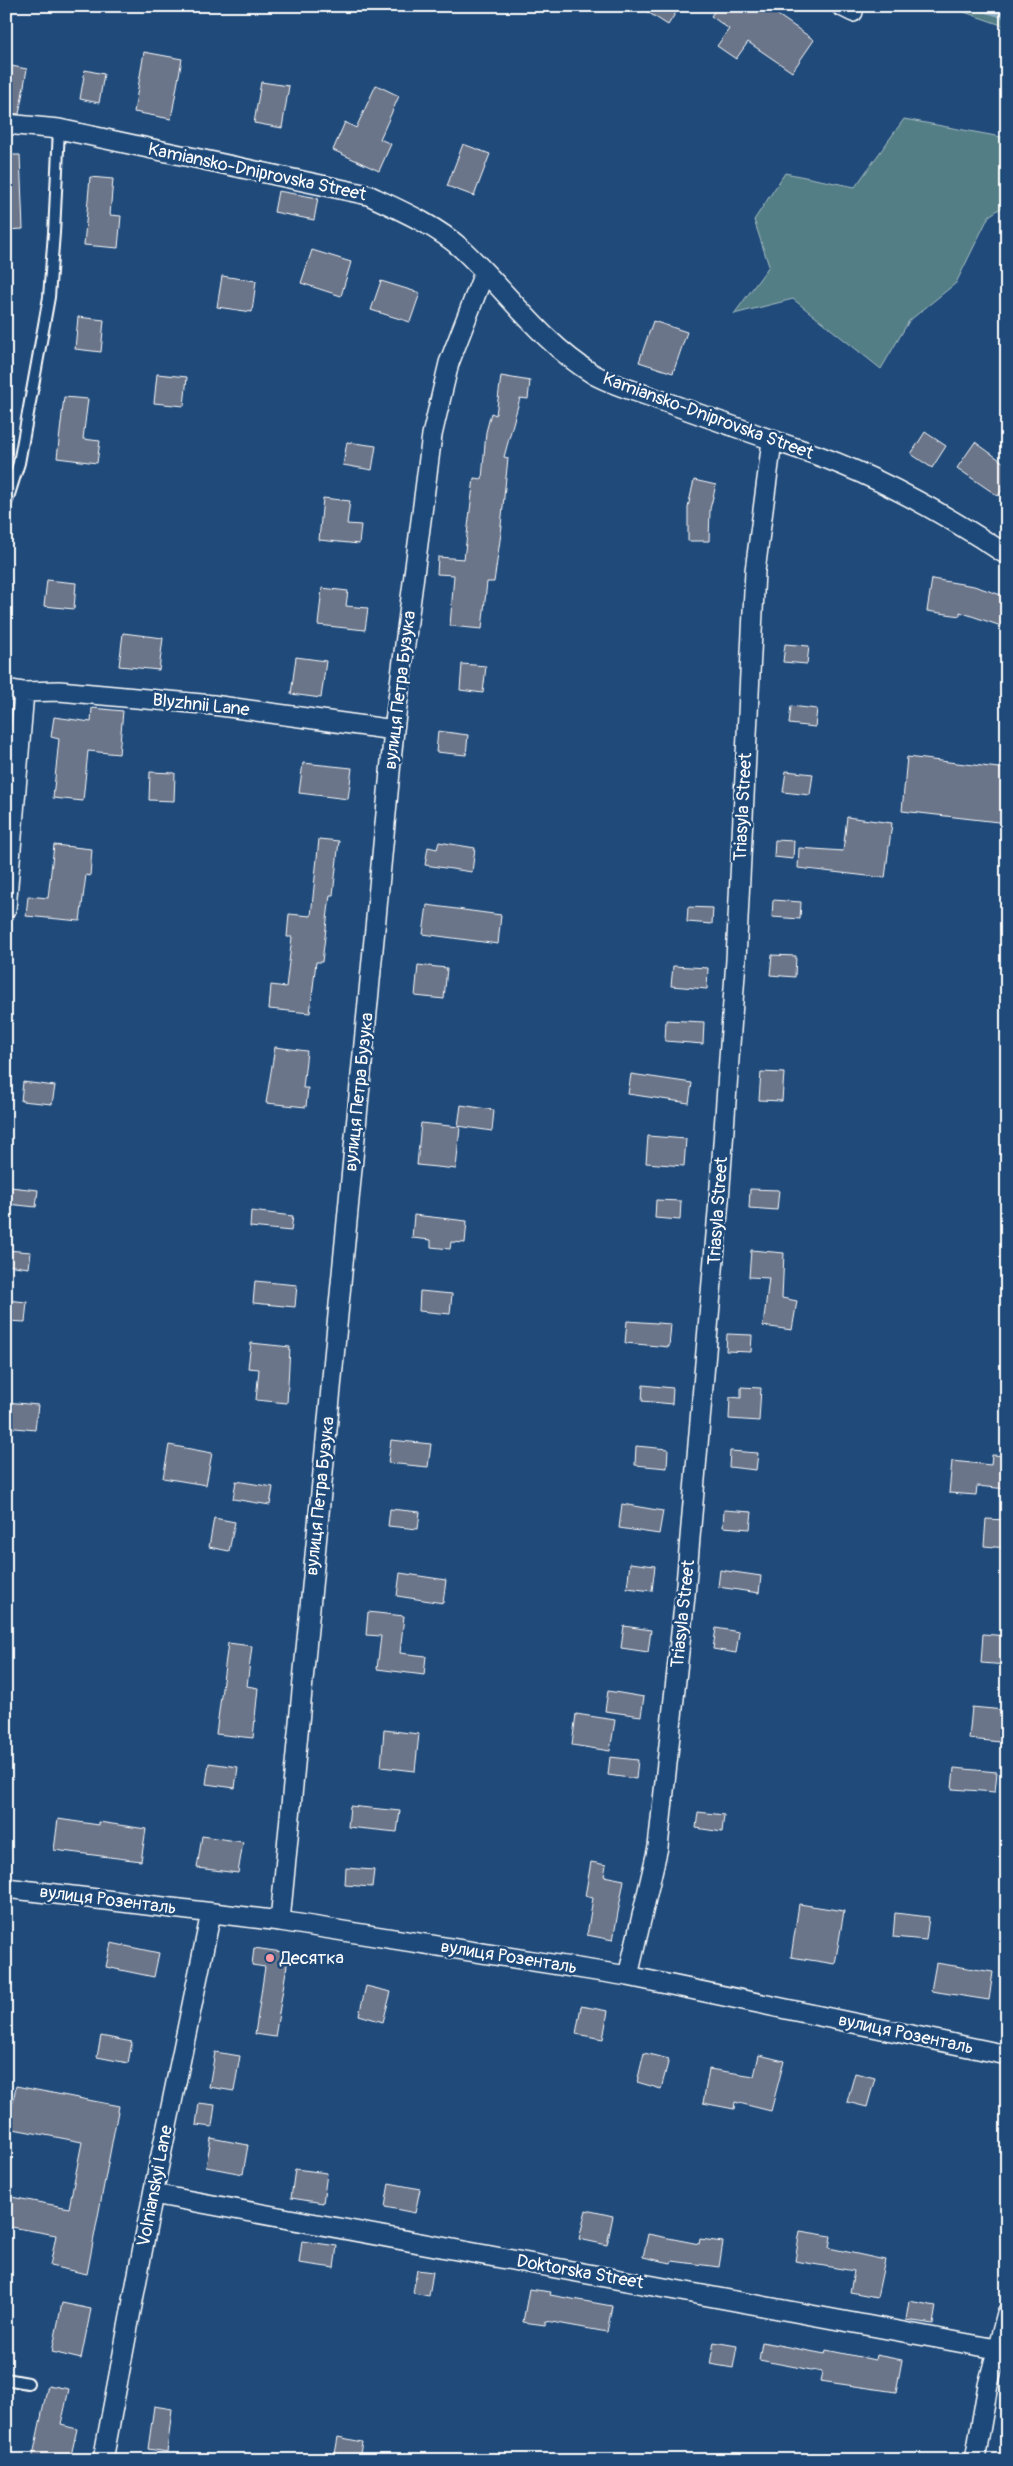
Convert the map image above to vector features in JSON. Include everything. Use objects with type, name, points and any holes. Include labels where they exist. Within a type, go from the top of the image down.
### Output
[{"type":"street","name":"Kamiansko-Dniprovska Street","points":[[6,124],[58,129],[368,195],[402,210],[435,229],[462,249],[567,356],[595,375],[772,441],[831,460],[884,484],[953,520],[1007,555]]},
{"type":"street","name":"вулиця Петра Бузука","points":[[280,1921],[394,730],[432,436],[449,362],[484,273]]},
{"type":"street","name":"Triasyla Street","points":[[628,1976],[658,1847],[685,1596],[718,1209],[736,960],[755,571],[772,441]]},
{"type":"street","name":"Blyzhnii Lane","points":[[15,691],[59,691],[213,705],[394,730]]},
{"type":"street","points":[[6,909],[15,691]]},
{"type":"street","name":"вулиця Розенталь","points":[[6,1888],[280,1921],[628,1976],[1007,2055]]},
{"type":"street","name":"Volnianskyi Lane","points":[[103,2460],[153,2194],[211,1913]]},
{"type":"street","name":"Doktorska Street","points":[[153,2194],[1002,2350]]},
{"type":"street","points":[[975,2460],[988,2385],[1002,2350],[1007,2313]]},
{"type":"lane","points":[[6,504],[19,463],[49,297],[54,233],[58,129]]},
{"type":"lane","points":[[6,2378],[28,2383]]},
{"type":"green space","points":[[947,6],[1007,6],[1007,27]]},
{"type":"green space","points":[[904,119],[1007,138],[1007,204],[989,216],[956,283],[909,321],[881,369],[793,299],[734,314],[769,266],[754,220],[785,173],[855,187]]},
{"type":"building","points":[[638,6],[680,6],[668,25]]},
{"type":"building","points":[[718,6],[765,6],[814,40],[792,72],[748,42],[736,59],[717,46],[729,29],[711,16]]},
{"type":"building","points":[[144,52],[182,59],[171,119],[134,112]]},
{"type":"building","points":[[6,65],[27,69],[19,114],[6,113]]},
{"type":"building","points":[[85,70],[104,74],[99,103],[80,99]]},
{"type":"building","points":[[261,82],[289,86],[282,128],[254,123]]},
{"type":"building","points":[[376,85],[399,96],[380,139],[391,144],[379,171],[333,150],[345,122],[356,128]]},
{"type":"building","points":[[463,144],[490,154],[474,196],[447,186]]},
{"type":"building","points":[[6,155],[20,155],[23,229],[6,230]]},
{"type":"building","points":[[90,177],[113,179],[110,215],[121,216],[118,248],[84,245]]},
{"type":"building","points":[[278,191],[318,198],[314,220],[274,212]]},
{"type":"building","points":[[312,250],[351,262],[341,296],[301,283]]},
{"type":"building","points":[[222,276],[256,281],[252,312],[217,307]]},
{"type":"building","points":[[381,281],[420,293],[410,322],[371,310]]},
{"type":"building","points":[[78,317],[104,320],[101,352],[75,349]]},
{"type":"building","points":[[653,321],[687,332],[673,373],[639,362]]},
{"type":"building","points":[[157,374],[187,377],[184,406],[154,403]]},
{"type":"building","points":[[501,376],[530,381],[528,399],[520,398],[504,457],[508,458],[502,526],[494,582],[487,582],[482,629],[450,626],[454,575],[437,574],[438,557],[464,559],[474,478],[482,479],[486,432],[491,413],[496,415]]},
{"type":"building","points":[[64,397],[88,399],[83,439],[100,441],[97,463],[57,458]]},
{"type":"building","points":[[925,432],[946,446],[932,468],[911,454]]},
{"type":"building","points":[[347,442],[376,446],[372,470],[343,465]]},
{"type":"building","points":[[975,442],[1007,465],[1007,483],[998,496],[957,468]]},
{"type":"building","points":[[694,480],[716,485],[710,509],[709,541],[688,541],[688,507]]},
{"type":"building","points":[[323,498],[350,501],[347,524],[361,525],[359,544],[319,540]]},
{"type":"building","points":[[932,579],[974,586],[1007,597],[1007,628],[960,612],[960,616],[927,611]]},
{"type":"building","points":[[47,580],[76,583],[74,609],[44,606]]},
{"type":"building","points":[[322,588],[348,591],[346,606],[368,608],[365,630],[318,625]]},
{"type":"building","points":[[123,633],[163,638],[159,670],[119,666]]},
{"type":"building","points":[[785,644],[809,646],[807,664],[783,662]]},
{"type":"building","points":[[296,657],[326,661],[321,698],[291,694]]},
{"type":"building","points":[[462,664],[486,666],[483,693],[460,690]]},
{"type":"building","points":[[791,706],[817,709],[815,727],[789,724]]},
{"type":"building","points":[[92,708],[123,711],[119,754],[88,751],[83,801],[53,798],[59,739],[51,737],[54,717],[91,722]]},
{"type":"building","points":[[438,731],[468,735],[466,755],[436,752]]},
{"type":"building","points":[[907,757],[1007,769],[1007,823],[902,811]]},
{"type":"building","points":[[303,763],[352,768],[348,799],[299,793]]},
{"type":"building","points":[[786,771],[813,774],[810,795],[783,792]]},
{"type":"building","points":[[150,772],[175,773],[174,801],[149,800]]},
{"type":"building","points":[[847,817],[892,823],[885,878],[798,868],[799,848],[843,851]]},
{"type":"building","points":[[319,839],[339,841],[333,895],[330,895],[322,962],[316,962],[310,1013],[269,1009],[271,985],[286,987],[292,937],[287,937],[289,914],[311,916]]},
{"type":"building","points":[[775,840],[794,841],[793,859],[774,857]]},
{"type":"building","points":[[439,842],[475,848],[472,872],[425,865],[428,847],[437,849]]},
{"type":"building","points":[[54,845],[92,849],[90,876],[86,875],[80,921],[26,916],[28,896],[48,898]]},
{"type":"building","points":[[773,900],[801,902],[800,919],[772,917]]},
{"type":"building","points":[[427,905],[501,915],[498,944],[423,934]]},
{"type":"building","points":[[688,907],[713,908],[712,924],[687,922]]},
{"type":"building","points":[[772,955],[796,956],[795,977],[770,975]]},
{"type":"building","points":[[418,965],[447,968],[444,999],[415,996]]},
{"type":"building","points":[[673,966],[708,968],[707,989],[671,986]]},
{"type":"building","points":[[666,1020],[704,1022],[703,1044],[665,1041]]},
{"type":"building","points":[[275,1047],[307,1051],[303,1088],[308,1088],[306,1107],[266,1103]]},
{"type":"building","points":[[761,1072],[784,1073],[782,1101],[759,1100]]},
{"type":"building","points":[[631,1074],[692,1083],[689,1103],[628,1094]]},
{"type":"building","points":[[23,1082],[55,1086],[52,1104],[21,1101]]},
{"type":"building","points":[[461,1105],[494,1110],[492,1131],[458,1126]]},
{"type":"building","points":[[421,1123],[460,1127],[456,1169],[417,1165]]},
{"type":"building","points":[[648,1136],[686,1139],[684,1166],[646,1163]]},
{"type":"building","points":[[10,1187],[38,1190],[36,1207],[8,1204]]},
{"type":"building","points":[[750,1189],[779,1190],[777,1210],[749,1208]]},
{"type":"building","points":[[656,1200],[681,1201],[680,1220],[655,1218]]},
{"type":"building","points":[[251,1211],[293,1216],[291,1231],[250,1227]]},
{"type":"building","points":[[414,1215],[467,1221],[465,1243],[451,1242],[450,1249],[431,1247],[431,1240],[412,1238]]},
{"type":"building","points":[[6,1250],[31,1252],[29,1268],[6,1265]]},
{"type":"building","points":[[751,1250],[784,1253],[782,1298],[797,1301],[792,1330],[763,1326],[769,1278],[749,1277]]},
{"type":"building","points":[[255,1281],[297,1285],[295,1307],[253,1303]]},
{"type":"building","points":[[420,1291],[452,1294],[450,1314],[419,1311]]},
{"type":"building","points":[[6,1300],[27,1302],[25,1322],[6,1321]]},
{"type":"building","points":[[627,1321],[671,1324],[669,1347],[625,1343]]},
{"type":"building","points":[[727,1334],[752,1335],[751,1352],[726,1351]]},
{"type":"building","points":[[251,1343],[290,1347],[287,1403],[256,1400],[259,1369],[248,1368]]},
{"type":"building","points":[[643,1385],[673,1388],[672,1404],[642,1401]]},
{"type":"building","points":[[741,1387],[761,1388],[759,1421],[729,1419],[730,1397],[741,1398]]},
{"type":"building","points":[[6,1402],[38,1405],[35,1430],[6,1427]]},
{"type":"building","points":[[391,1440],[431,1444],[428,1467],[388,1463]]},
{"type":"building","points":[[169,1445],[212,1453],[206,1485],[163,1478]]},
{"type":"building","points":[[636,1446],[668,1449],[667,1468],[635,1465]]},
{"type":"building","points":[[730,1451],[758,1453],[756,1470],[729,1467]]},
{"type":"building","points":[[992,1455],[1007,1456],[1007,1489],[977,1486],[976,1495],[949,1493],[952,1461],[991,1465]]},
{"type":"building","points":[[236,1481],[273,1487],[270,1505],[233,1499]]},
{"type":"building","points":[[622,1504],[663,1511],[659,1534],[619,1528]]},
{"type":"building","points":[[390,1509],[420,1512],[418,1529],[388,1526]]},
{"type":"building","points":[[724,1510],[752,1512],[750,1529],[723,1527]]},
{"type":"building","points":[[214,1518],[235,1522],[229,1551],[209,1547]]},
{"type":"building","points":[[986,1519],[1007,1520],[1007,1548],[984,1546]]},
{"type":"building","points":[[630,1563],[655,1566],[652,1591],[627,1588]]},
{"type":"building","points":[[720,1570],[761,1576],[759,1593],[718,1587]]},
{"type":"building","points":[[400,1573],[446,1580],[443,1603],[397,1596]]},
{"type":"building","points":[[368,1612],[404,1616],[400,1653],[426,1656],[424,1675],[377,1669],[381,1636],[366,1635]]},
{"type":"building","points":[[624,1626],[651,1630],[648,1652],[621,1648]]},
{"type":"building","points":[[716,1628],[739,1632],[736,1653],[713,1649]]},
{"type":"building","points":[[983,1634],[1007,1636],[1007,1665],[981,1663]]},
{"type":"building","points":[[228,1643],[252,1646],[247,1686],[258,1688],[253,1738],[216,1734]]},
{"type":"building","points":[[608,1691],[644,1697],[641,1716],[605,1711]]},
{"type":"building","points":[[972,1707],[1004,1710],[1001,1742],[969,1739]]},
{"type":"building","points":[[576,1714],[615,1720],[610,1751],[572,1745]]},
{"type":"building","points":[[384,1730],[419,1734],[415,1771],[381,1767]]},
{"type":"building","points":[[610,1757],[638,1760],[636,1779],[608,1775]]},
{"type":"building","points":[[209,1763],[238,1767],[235,1788],[206,1784]]},
{"type":"building","points":[[954,1768],[997,1772],[995,1792],[952,1789]]},
{"type":"building","points":[[350,1806],[400,1811],[397,1832],[348,1827]]},
{"type":"building","points":[[698,1812],[724,1815],[722,1832],[696,1828]]},
{"type":"building","points":[[58,1819],[99,1825],[99,1822],[146,1829],[141,1861],[54,1850]]},
{"type":"building","points":[[202,1836],[243,1842],[238,1873],[197,1868]]},
{"type":"building","points":[[591,1862],[606,1865],[604,1876],[624,1880],[613,1940],[587,1935],[593,1898],[585,1896]]},
{"type":"building","points":[[346,1868],[374,1870],[372,1887],[345,1885]]},
{"type":"building","points":[[799,1904],[844,1911],[835,1964],[791,1957]]},
{"type":"building","points":[[895,1913],[929,1917],[926,1940],[893,1937]]},
{"type":"building","points":[[111,1943],[159,1953],[154,1977],[106,1967]]},
{"type":"building","points":[[254,1948],[289,1953],[275,2037],[255,2034],[265,1967],[252,1965]]},
{"type":"building","points":[[936,1963],[993,1972],[989,2000],[931,1991]]},
{"type":"building","points":[[366,1986],[391,1992],[383,2022],[359,2015]]},
{"type":"building","points":[[581,2006],[608,2011],[603,2039],[576,2034]]},
{"type":"building","points":[[101,2036],[132,2042],[128,2063],[97,2057]]},
{"type":"building","points":[[215,2052],[240,2056],[234,2091],[209,2087]]},
{"type":"building","points":[[644,2053],[669,2059],[661,2089],[637,2082]]},
{"type":"building","points":[[759,2055],[784,2061],[771,2111],[735,2102],[734,2109],[703,2103],[709,2069],[754,2076]]},
{"type":"building","points":[[855,2073],[875,2078],[867,2107],[847,2102]]},
{"type":"building","points":[[16,2086],[119,2106],[87,2274],[50,2266],[56,2235],[6,2226],[6,2196],[69,2208],[82,2142],[8,2128]]},
{"type":"building","points":[[199,2103],[215,2105],[212,2127],[196,2125]]},
{"type":"building","points":[[211,2138],[248,2145],[243,2174],[206,2167]]},
{"type":"building","points":[[295,2169],[327,2173],[323,2203],[291,2198]]},
{"type":"building","points":[[389,2183],[420,2189],[415,2213],[385,2207]]},
{"type":"building","points":[[586,2210],[613,2216],[607,2245],[579,2239]]},
{"type":"building","points":[[800,2231],[831,2236],[829,2248],[885,2260],[877,2297],[850,2292],[854,2271],[795,2261]]},
{"type":"building","points":[[648,2234],[699,2244],[700,2239],[723,2242],[719,2267],[672,2261],[671,2263],[643,2257]]},
{"type":"building","points":[[302,2241],[337,2246],[334,2268],[299,2263]]},
{"type":"building","points":[[417,2270],[433,2272],[429,2296],[413,2293]]},
{"type":"building","points":[[529,2289],[551,2292],[550,2295],[612,2306],[607,2332],[546,2321],[545,2325],[523,2322]]},
{"type":"building","points":[[909,2301],[936,2306],[933,2324],[906,2320]]},
{"type":"building","points":[[62,2303],[91,2309],[81,2359],[52,2352]]},
{"type":"building","points":[[714,2342],[737,2346],[733,2368],[710,2364]]},
{"type":"building","points":[[762,2342],[825,2354],[826,2350],[875,2360],[876,2355],[902,2360],[896,2392],[820,2381],[822,2372],[759,2360]]},
{"type":"building","points":[[48,2385],[69,2389],[61,2425],[77,2429],[70,2460],[32,2460]]},
{"type":"building","points":[[154,2406],[172,2409],[167,2452],[148,2449]]},
{"type":"building","points":[[338,2437],[362,2442],[359,2460],[334,2460]]},
{"type":"waterway","points":[[973,6],[1007,16]]},
{"type":"place","name":"Десятка","points":[[270,1958]]}]
